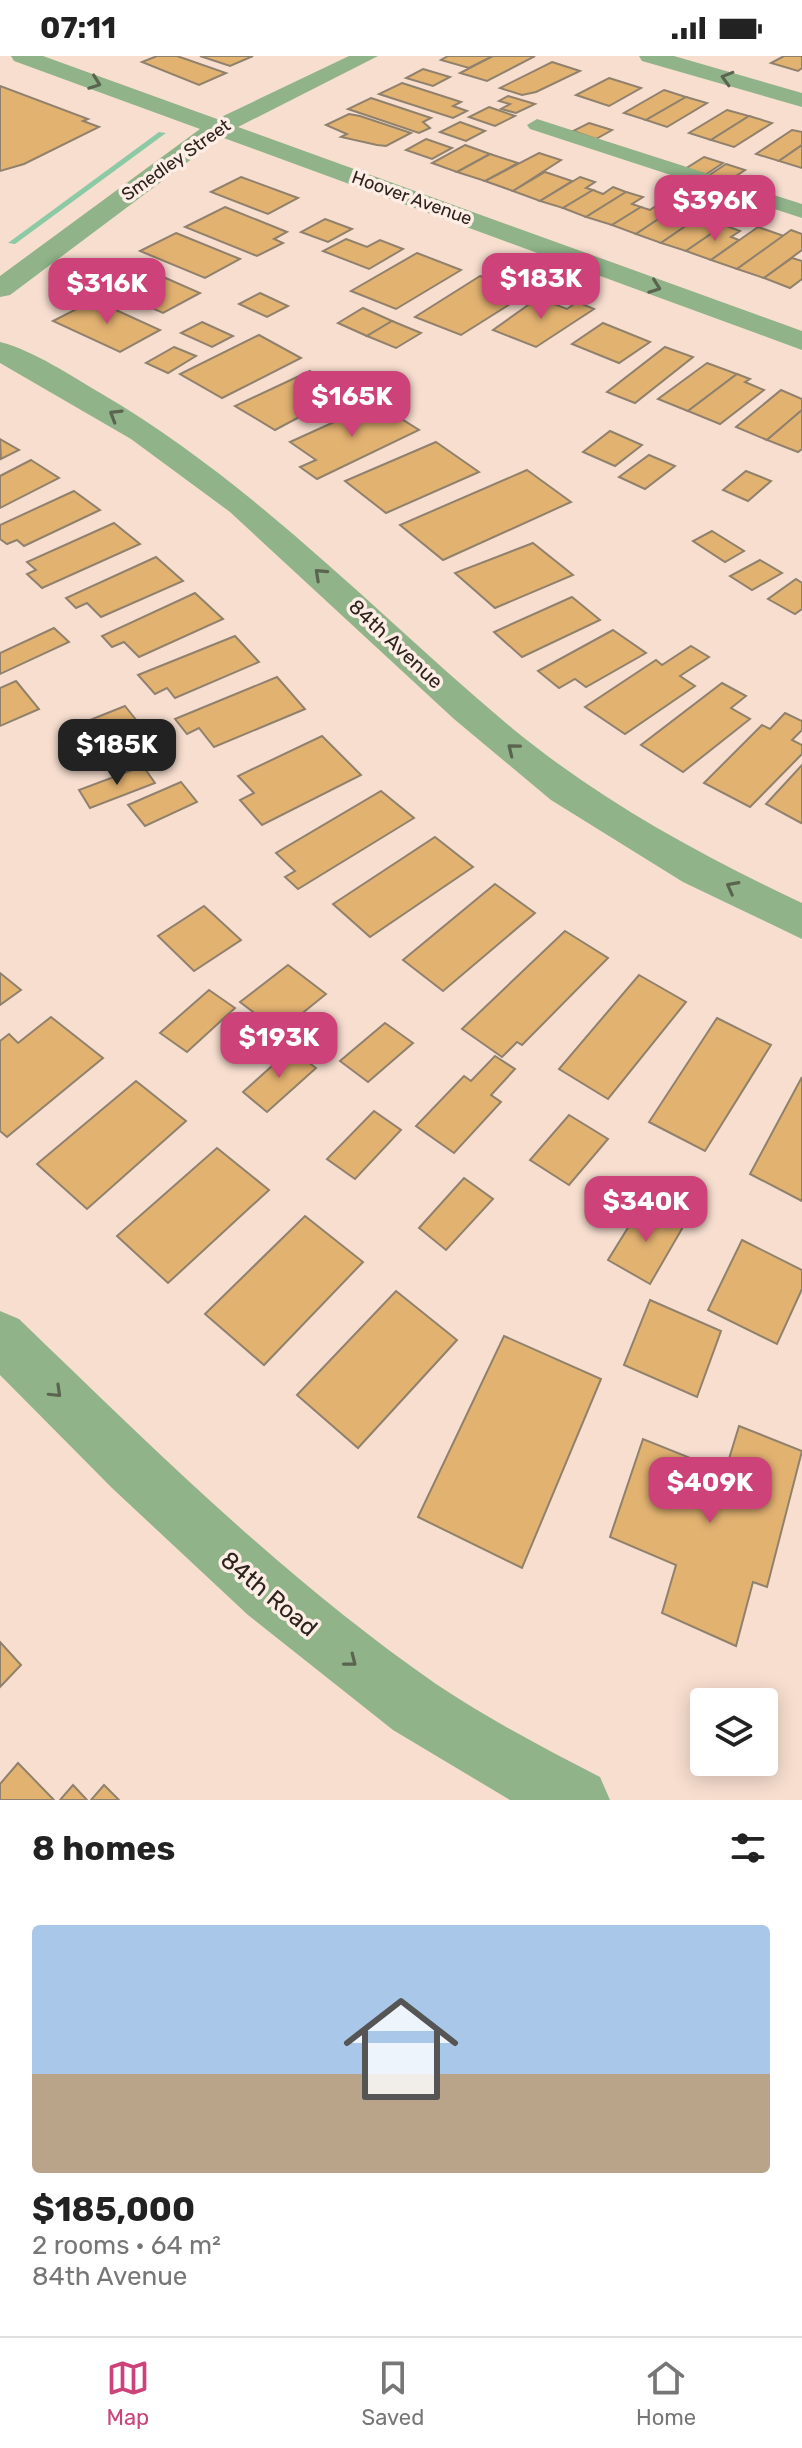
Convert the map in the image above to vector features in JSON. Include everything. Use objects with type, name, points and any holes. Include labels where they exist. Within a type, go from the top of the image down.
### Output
[{"type":"street","name":"Hoover Avenue","points":[[22,56],[802,341]]},
{"type":"street","name":"Smedley Street","points":[[0,289],[217,128],[367,56]]},
{"type":"street","points":[[650,56],[802,100]]},
{"type":"street","name":"84th Avenue","points":[[0,351],[121,418],[197,470],[272,530],[488,729],[537,769],[672,855],[802,922]]},
{"type":"street","name":"84th Road","points":[[0,1337],[213,1546],[294,1617],[371,1677],[450,1732],[577,1800]]},
{"type":"lane","points":[[537,125],[802,211]]},
{"type":"green space","points":[[159,132],[166,133],[15,244],[8,243]]},
{"type":"building","points":[[157,56],[177,56],[226,73],[199,85],[142,62]]},
{"type":"building","points":[[200,56],[253,56],[230,66]]},
{"type":"building","points":[[448,56],[493,56],[469,68],[441,60]]},
{"type":"building","points":[[493,56],[535,56],[487,81],[460,73]]},
{"type":"building","points":[[784,56],[802,56],[802,68],[798,71],[771,63]]},
{"type":"building","points":[[552,62],[580,71],[536,92],[522,95],[500,88]]},
{"type":"building","points":[[423,69],[450,77],[433,86],[406,78]]},
{"type":"building","points":[[609,78],[641,88],[609,106],[576,95]]},
{"type":"building","points":[[402,83],[461,102],[453,106],[467,111],[453,118],[379,94]]},
{"type":"building","points":[[0,86],[88,119],[83,121],[99,127],[24,164],[0,171]]},
{"type":"building","points":[[664,90],[686,97],[646,120],[624,113]]},
{"type":"building","points":[[508,96],[535,104],[516,113],[501,109],[510,104],[499,101]]},
{"type":"building","points":[[686,97],[707,103],[667,127],[646,120]]},
{"type":"building","points":[[371,98],[431,118],[423,122],[430,128],[419,133],[348,109]]},
{"type":"building","points":[[489,107],[515,116],[495,126],[469,117]]},
{"type":"building","points":[[727,110],[749,116],[711,140],[689,133]]},
{"type":"building","points":[[349,114],[411,133],[386,146],[341,137],[347,134],[326,125]]},
{"type":"building","points":[[749,116],[772,123],[734,147],[711,140]]},
{"type":"building","points":[[460,122],[485,131],[466,141],[440,132]]},
{"type":"building","points":[[589,123],[612,130],[596,139],[573,131]]},
{"type":"building","points":[[792,130],[802,132],[802,145],[779,161],[756,154]]},
{"type":"building","points":[[426,139],[452,148],[432,159],[406,150]]},
{"type":"building","points":[[465,145],[490,154],[457,172],[432,163]]},
{"type":"building","points":[[802,145],[802,168],[779,161]]},
{"type":"building","points":[[539,153],[561,160],[513,191],[485,181]]},
{"type":"building","points":[[490,154],[518,163],[485,181],[457,172]]},
{"type":"building","points":[[704,157],[723,163],[705,175],[685,169]]},
{"type":"building","points":[[726,164],[745,170],[727,182],[708,176]]},
{"type":"building","points":[[545,172],[572,181],[540,201],[513,191]]},
{"type":"building","points":[[241,177],[298,198],[268,214],[211,192]]},
{"type":"building","points":[[580,177],[595,182],[586,188],[593,190],[563,208],[540,201]]},
{"type":"building","points":[[613,187],[626,192],[586,217],[563,208],[593,190],[603,194]]},
{"type":"building","points":[[626,192],[643,197],[632,204],[641,207],[612,225],[586,217]]},
{"type":"building","points":[[660,203],[675,208],[636,234],[612,225],[641,207],[650,210]]},
{"type":"building","points":[[225,207],[287,232],[274,239],[283,243],[257,256],[185,227]]},
{"type":"building","points":[[675,208],[691,214],[680,220],[690,223],[661,243],[636,234]]},
{"type":"building","points":[[325,219],[352,229],[328,242],[301,232]]},
{"type":"building","points":[[709,220],[724,225],[686,251],[661,243],[690,223],[699,226]]},
{"type":"building","points":[[724,225],[740,231],[731,237],[739,240],[711,260],[686,251]]},
{"type":"building","points":[[758,227],[784,236],[737,269],[711,260]]},
{"type":"building","points":[[791,230],[802,234],[802,250],[764,278],[737,269]]},
{"type":"building","points":[[176,233],[240,259],[205,278],[140,251]]},
{"type":"building","points":[[346,239],[367,247],[380,240],[403,249],[369,269],[323,251]]},
{"type":"building","points":[[417,253],[461,270],[396,309],[351,291]]},
{"type":"building","points":[[792,258],[802,261],[802,279],[790,288],[764,278]]},
{"type":"building","points":[[136,265],[200,293],[163,313],[123,295],[109,303],[66,282],[78,275],[98,285]]},
{"type":"building","points":[[480,276],[526,294],[461,335],[415,317]]},
{"type":"building","points":[[260,293],[288,306],[267,317],[239,304]]},
{"type":"building","points":[[538,298],[567,309],[577,302],[594,309],[536,347],[493,330]]},
{"type":"building","points":[[94,300],[160,330],[120,352],[53,321]]},
{"type":"building","points":[[363,308],[392,321],[367,336],[338,323]]},
{"type":"building","points":[[392,321],[421,333],[396,348],[367,336]]},
{"type":"building","points":[[202,322],[233,336],[212,347],[181,333]]},
{"type":"building","points":[[603,323],[650,342],[619,363],[572,344]]},
{"type":"building","points":[[259,335],[301,358],[222,398],[180,374]]},
{"type":"building","points":[[174,347],[196,356],[168,373],[146,363]]},
{"type":"building","points":[[665,347],[693,357],[635,403],[607,392]]},
{"type":"building","points":[[707,363],[737,374],[688,411],[658,399]]},
{"type":"building","points":[[310,371],[336,386],[324,392],[335,398],[275,430],[235,406]]},
{"type":"building","points":[[737,374],[750,379],[745,382],[764,390],[720,424],[688,411]]},
{"type":"building","points":[[366,375],[385,386],[352,402],[333,391]]},
{"type":"building","points":[[781,390],[802,399],[802,410],[767,440],[736,427]]},
{"type":"building","points":[[376,403],[419,430],[317,479],[300,467],[316,460],[290,442]]},
{"type":"building","points":[[802,410],[802,449],[798,452],[767,440]]},
{"type":"building","points":[[610,431],[642,445],[615,466],[583,452]]},
{"type":"building","points":[[0,439],[19,450],[1,459]]},
{"type":"building","points":[[436,442],[479,472],[386,513],[345,481]]},
{"type":"building","points":[[649,455],[675,466],[645,489],[619,477]]},
{"type":"building","points":[[31,460],[59,478],[0,508],[0,476]]},
{"type":"building","points":[[527,470],[571,502],[443,560],[400,525]]},
{"type":"building","points":[[746,471],[771,481],[748,501],[723,490]]},
{"type":"building","points":[[74,491],[100,510],[24,546],[17,540],[7,544],[0,539],[0,525]]},
{"type":"building","points":[[114,523],[140,544],[42,588],[27,574],[36,570],[27,562]]},
{"type":"building","points":[[712,531],[744,551],[725,562],[693,541]]},
{"type":"building","points":[[533,543],[573,575],[495,608],[455,573]]},
{"type":"building","points":[[156,557],[183,581],[101,617],[87,603],[76,608],[66,598]]},
{"type":"building","points":[[760,560],[782,573],[752,590],[730,576]]},
{"type":"building","points":[[796,579],[802,583],[802,609],[795,614],[768,599]]},
{"type":"building","points":[[195,593],[223,619],[139,657],[124,642],[112,647],[102,636]]},
{"type":"building","points":[[572,597],[600,620],[522,657],[494,632]]},
{"type":"building","points":[[54,628],[69,642],[0,674],[0,653]]},
{"type":"building","points":[[613,630],[646,653],[586,687],[575,679],[559,688],[538,671]]},
{"type":"building","points":[[235,636],[259,662],[175,698],[167,688],[155,694],[138,675]]},
{"type":"building","points":[[691,646],[709,657],[680,676],[695,686],[625,734],[585,707],[656,660],[662,665]]},
{"type":"building","points":[[277,677],[305,709],[214,747],[199,728],[187,734],[175,719]]},
{"type":"building","points":[[16,681],[39,709],[0,726],[0,688]]},
{"type":"building","points":[[722,683],[746,696],[731,708],[750,719],[683,772],[641,745]]},
{"type":"building","points":[[125,706],[141,726],[86,749],[70,728]]},
{"type":"building","points":[[785,713],[802,721],[802,730],[792,740],[802,745],[802,754],[750,807],[704,783],[762,725],[770,729]]},
{"type":"building","points":[[322,736],[361,775],[262,825],[240,800],[254,793],[238,776]]},
{"type":"building","points":[[802,765],[802,822],[801,823],[766,804]]},
{"type":"building","points":[[143,766],[155,783],[90,808],[79,790]]},
{"type":"building","points":[[181,782],[197,802],[145,826],[128,805]]},
{"type":"building","points":[[381,791],[414,818],[298,889],[285,877],[295,871],[276,853]]},
{"type":"building","points":[[435,837],[473,867],[370,937],[333,904]]},
{"type":"building","points":[[495,884],[535,913],[443,991],[403,960]]},
{"type":"building","points":[[204,906],[241,940],[194,971],[158,936]]},
{"type":"building","points":[[565,931],[608,958],[522,1045],[517,1042],[502,1057],[462,1029]]},
{"type":"building","points":[[288,965],[326,994],[279,1032],[240,1002]]},
{"type":"building","points":[[0,973],[21,990],[0,1005]]},
{"type":"building","points":[[639,975],[686,1002],[608,1099],[559,1069]]},
{"type":"building","points":[[209,990],[235,1008],[187,1052],[160,1033]]},
{"type":"building","points":[[51,1017],[103,1058],[7,1137],[0,1131],[0,1041],[9,1034],[18,1043]]},
{"type":"building","points":[[717,1018],[771,1045],[705,1151],[649,1122]]},
{"type":"building","points":[[385,1023],[413,1043],[368,1082],[340,1061]]},
{"type":"building","points":[[291,1049],[316,1068],[267,1112],[243,1092]]},
{"type":"building","points":[[495,1056],[515,1069],[491,1095],[501,1102],[454,1153],[416,1126],[464,1076],[471,1081]]},
{"type":"building","points":[[802,1077],[802,1201],[750,1174]]},
{"type":"building","points":[[136,1081],[186,1121],[87,1209],[37,1164]]},
{"type":"building","points":[[374,1111],[401,1130],[355,1179],[327,1159]]},
{"type":"building","points":[[569,1115],[608,1139],[569,1185],[530,1160]]},
{"type":"building","points":[[217,1148],[269,1190],[168,1283],[117,1236]]},
{"type":"building","points":[[464,1178],[493,1199],[446,1250],[419,1228]]},
{"type":"building","points":[[642,1205],[683,1227],[650,1284],[608,1260]]},
{"type":"building","points":[[305,1216],[363,1262],[264,1365],[205,1314]]},
{"type":"building","points":[[742,1240],[802,1270],[802,1289],[777,1344],[708,1310]]},
{"type":"building","points":[[396,1291],[457,1340],[358,1448],[297,1395]]},
{"type":"building","points":[[650,1300],[721,1331],[697,1397],[624,1365]]},
{"type":"building","points":[[504,1336],[601,1379],[522,1568],[418,1517]]},
{"type":"building","points":[[739,1426],[802,1451],[767,1587],[753,1582],[736,1646],[662,1613],[676,1565],[610,1537],[643,1439],[725,1472]]},
{"type":"building","points":[[0,1642],[21,1665],[0,1687]]},
{"type":"building","points":[[18,1763],[54,1800],[0,1800],[0,1784]]},
{"type":"building","points":[[73,1785],[87,1800],[60,1800]]},
{"type":"building","points":[[104,1785],[119,1800],[91,1800]]}]
